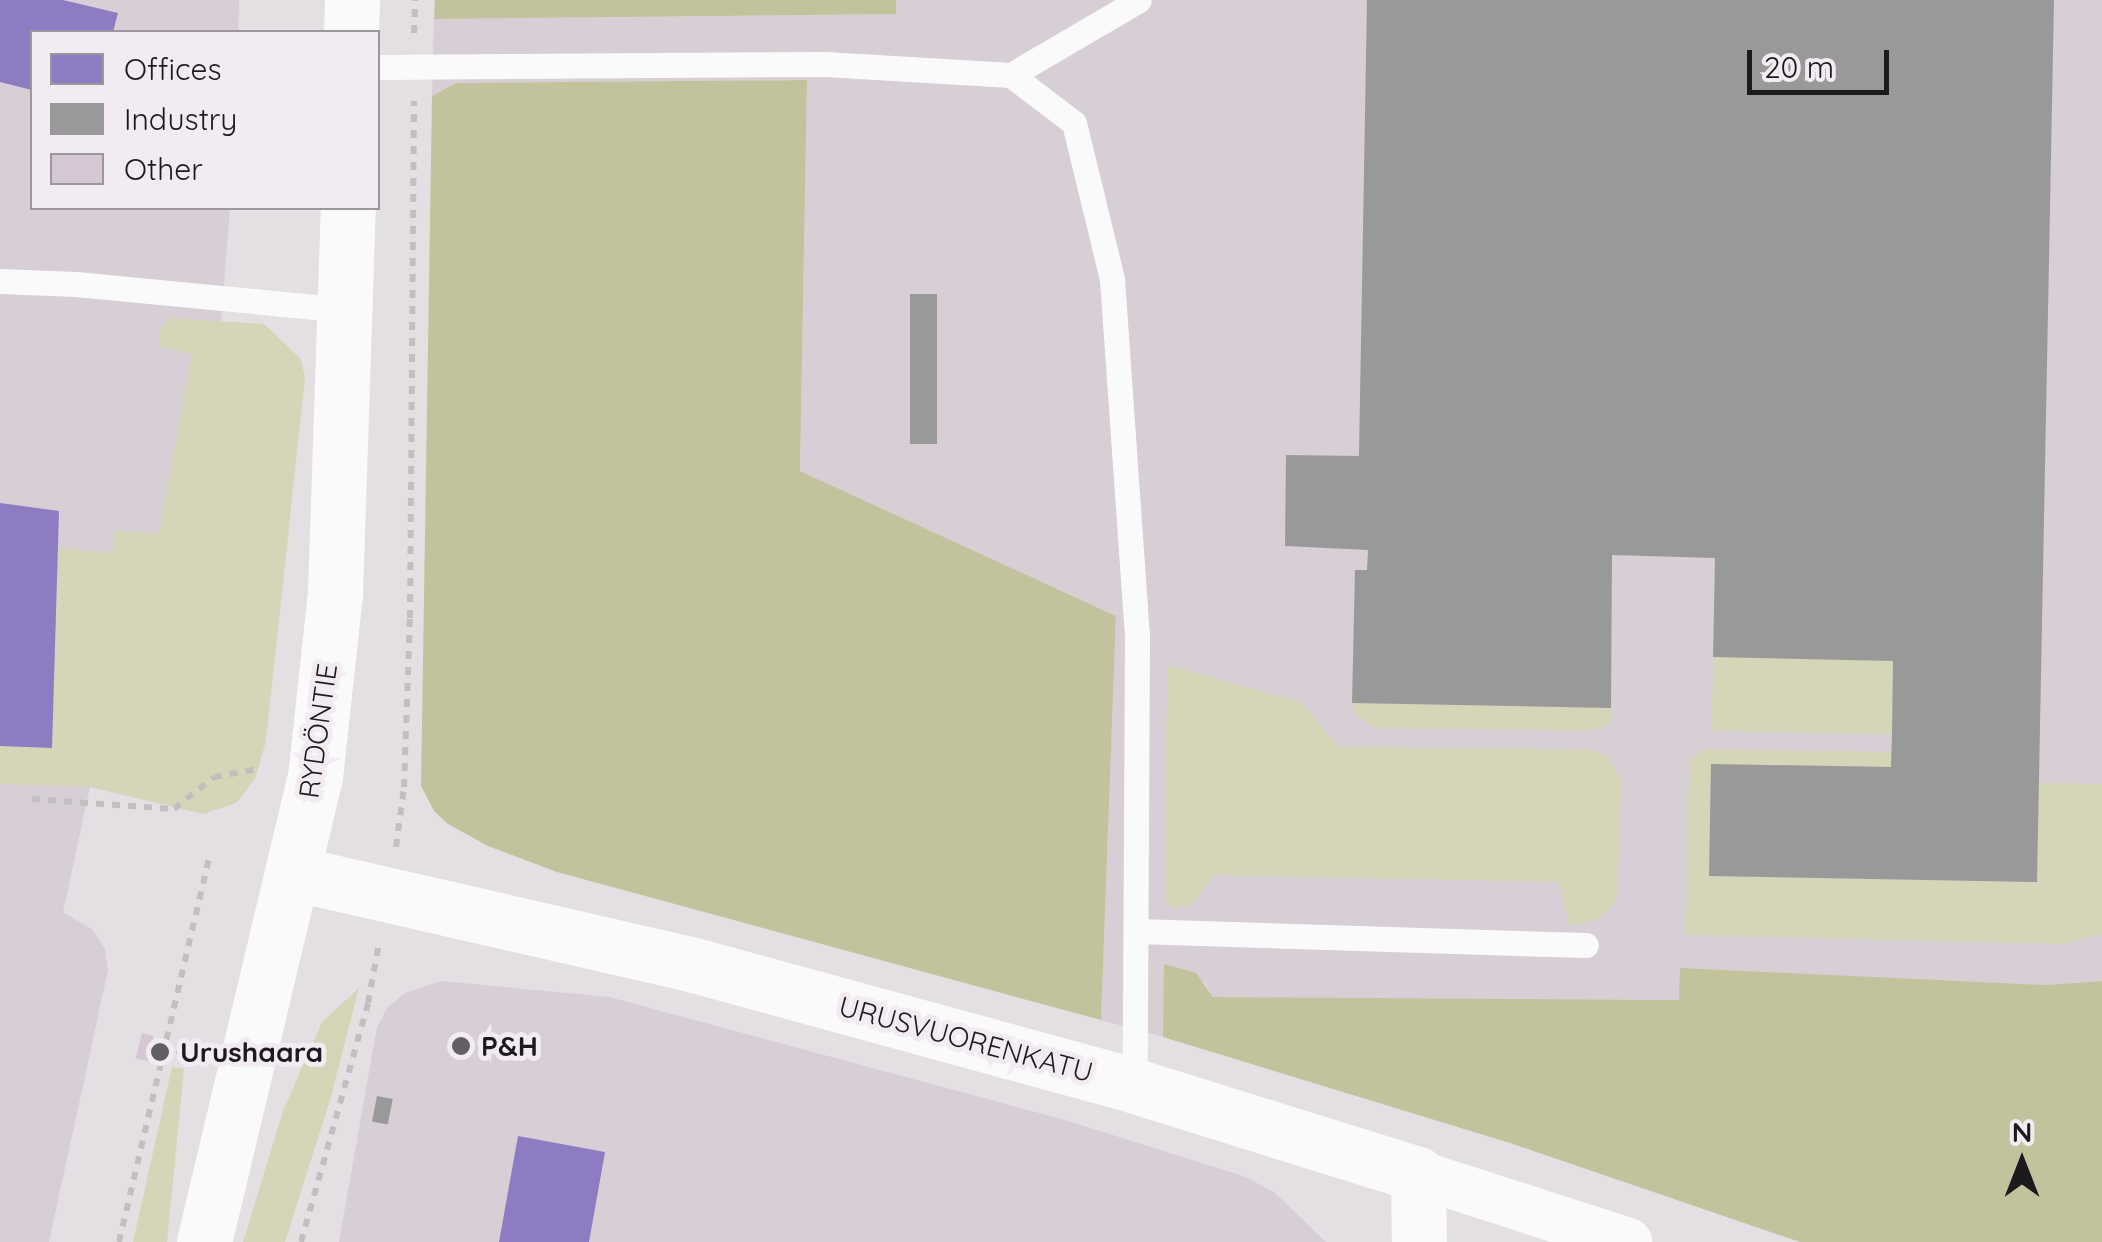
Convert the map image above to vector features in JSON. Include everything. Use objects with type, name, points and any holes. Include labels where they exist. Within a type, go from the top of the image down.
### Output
[{"type":"street","points":[[351,30],[352,0]]},
{"type":"street","name":"RYDÖNTIE","points":[[204,1242],[315,777],[335,594],[348,210]]},
{"type":"street","name":"URUSVUORENKATU","points":[[293,873],[694,966],[1135,1086],[1628,1242]]},
{"type":"street","points":[[1418,1174],[1419,1242]]},
{"type":"lane","points":[[1010,75],[1138,0]]},
{"type":"lane","points":[[380,66],[825,64],[1010,75],[1074,123],[1112,279],[1137,635],[1135,1086]]},
{"type":"lane","points":[[0,282],[76,284],[346,310]]},
{"type":"lane","points":[[1137,931],[1586,946]]},
{"type":"path","points":[[400,822],[410,618],[414,0]]},
{"type":"path","points":[[32,800],[174,809],[214,777],[258,769]]},
{"type":"path","points":[[119,1242],[161,1047],[209,858]]},
{"type":"path","points":[[302,1242],[368,1003]]},
{"type":"path","points":[[161,1047],[188,1053]]},
{"type":"shaded area","points":[[0,0],[239,0],[238,30],[30,30],[30,210],[230,210],[221,323],[90,787],[63,912],[93,930],[105,949],[108,970],[49,1242],[0,1242]]},
{"type":"shaded area","points":[[896,0],[2102,0],[2102,981],[2046,985],[1680,969],[1680,1000],[1213,997],[1205,983],[1165,964],[1163,1037],[1101,1020],[1116,616],[800,471],[807,80],[456,83],[432,96],[434,19],[895,14]]},
{"type":"shaded area","points":[[441,981],[609,997],[1065,1120],[1246,1177],[1275,1193],[1326,1242],[339,1242],[377,1027],[388,1007],[405,993]]},
{"type":"green space","points":[[435,0],[896,0],[896,14],[434,19]]},
{"type":"green space","points":[[807,80],[800,471],[1116,616],[1101,1020],[557,872],[488,846],[448,824],[434,811],[421,786],[432,96],[456,83]]},
{"type":"green space","points":[[172,318],[264,324],[301,359],[305,378],[266,741],[255,779],[236,803],[203,814],[90,787],[0,784],[0,746],[52,747],[58,548],[112,553],[115,531],[159,534],[192,354],[159,346],[160,328]]},
{"type":"green space","points":[[1713,657],[1893,660],[1892,734],[1712,731]]},
{"type":"green space","points":[[1167,665],[1301,702],[1339,747],[1587,749],[1607,756],[1621,780],[1617,898],[1613,906],[1596,920],[1569,925],[1559,882],[1214,875],[1194,903],[1175,909],[1165,903]]},
{"type":"green space","points":[[1352,703],[1611,708],[1611,719],[1609,724],[1592,731],[1375,728],[1358,716]]},
{"type":"green space","points":[[1702,749],[1891,752],[1891,767],[1711,764],[1709,876],[2037,882],[2039,783],[2102,784],[2102,935],[2063,944],[1686,935],[1689,763]]},
{"type":"green space","points":[[1164,964],[1196,973],[1213,997],[1679,1000],[1680,968],[2046,985],[2102,981],[2102,1242],[1800,1242],[1510,1143],[1163,1037]]},
{"type":"green space","points":[[359,988],[331,1097],[285,1242],[243,1242],[283,1111],[322,1022]]},
{"type":"green space","points":[[172,1067],[184,1069],[167,1242],[133,1242]]},
{"type":"building: Offices","points":[[0,0],[63,0],[118,13],[114,30],[30,30],[30,90],[0,82]]},
{"type":"building: Offices","points":[[0,503],[59,511],[52,748],[0,746]]},
{"type":"building: Offices","points":[[518,1136],[605,1152],[589,1242],[499,1242]]},
{"type":"building: Industry","points":[[1367,0],[2054,0],[2037,882],[1709,876],[1711,764],[1891,767],[1892,734],[1893,661],[1713,657],[1715,558],[1612,555],[1611,708],[1352,703],[1355,570],[1367,570],[1368,550],[1285,546],[1286,455],[1359,456]]},
{"type":"building: Industry","points":[[910,294],[937,294],[937,444],[910,444]]},
{"type":"building: Industry","points":[[377,1096],[393,1099],[388,1125],[372,1122]]},
{"type":"building: Other","points":[[142,1033],[154,1036],[147,1061],[136,1058]]},
{"type":"place","name":"P&H","points":[[461,1046]]},
{"type":"place","name":"Urushaara","points":[[160,1052]]}]
